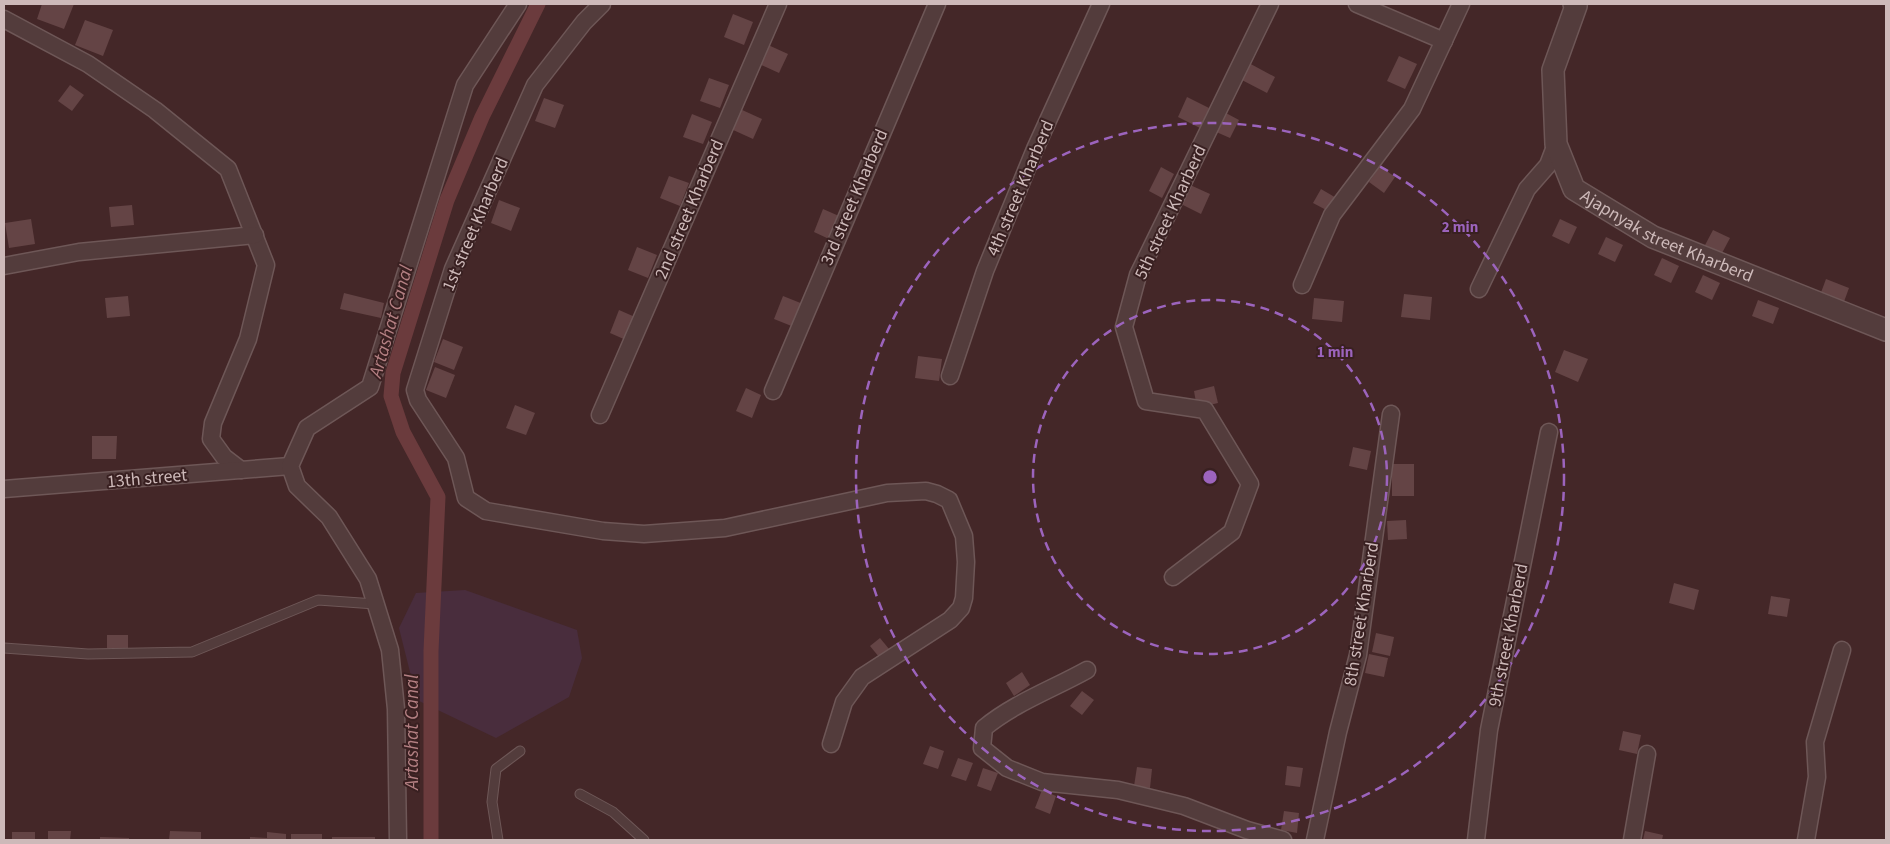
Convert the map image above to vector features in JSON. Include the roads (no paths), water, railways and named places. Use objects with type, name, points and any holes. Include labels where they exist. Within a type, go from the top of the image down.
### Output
[{"type":"street","points":[[398,840],[396,709],[390,650],[368,579],[329,516],[297,486],[290,466],[307,428],[370,387],[465,85],[518,4]]},
{"type":"street","name":"1st street Kharberd","points":[[602,4],[584,22],[535,85],[453,269],[415,390],[418,400],[456,458],[464,495],[483,510],[603,531],[644,534],[692,532],[724,528],[887,493],[926,491],[944,496],[949,500],[957,514],[964,536],[966,562],[964,598],[961,608],[950,620],[862,677],[844,702],[831,744]]},
{"type":"street","name":"2nd street Kharberd","points":[[600,415],[778,4]]},
{"type":"street","name":"3rd street Kharberd","points":[[774,391],[937,4]]},
{"type":"street","name":"4th street Kharberd","points":[[950,376],[988,262],[1035,149],[1101,4]]},
{"type":"street","name":"5th street Kharberd","points":[[1173,577],[1232,532],[1250,484],[1205,410],[1146,400],[1124,327],[1138,275],[1270,4]]},
{"type":"street","points":[[1358,4],[1444,41]]},
{"type":"street","points":[[1302,285],[1332,216],[1412,109],[1461,4]]},
{"type":"street","name":"Ajapnyak street Kharberd","points":[[1577,5],[1553,70],[1556,144],[1574,190],[1653,237],[1886,330]]},
{"type":"street","points":[[4,19],[88,64],[155,110],[228,169],[266,265],[248,339],[213,423],[211,439],[224,457],[241,470]]},
{"type":"street","points":[[1479,288],[1527,190],[1548,165],[1556,144]]},
{"type":"street","points":[[4,266],[79,252],[255,235]]},
{"type":"street","name":"8th street Kharberd","points":[[1315,840],[1338,732],[1358,655],[1391,414]]},
{"type":"street","name":"9th street Kharberd","points":[[1476,840],[1489,730],[1549,432]]},
{"type":"street","name":"13th street","points":[[4,489],[290,466]]},
{"type":"street","points":[[1806,840],[1817,777],[1815,742],[1842,650]]},
{"type":"street","points":[[1087,670],[1003,712],[984,728],[982,748],[1006,768],[1042,782],[1118,790],[1184,806],[1247,830],[1283,840]]},
{"type":"street","points":[[1632,840],[1647,754]]},
{"type":"lane","points":[[4,648],[88,654],[192,652],[318,600],[376,604]]},
{"type":"lane","points":[[498,840],[492,802],[496,770],[520,751]]},
{"type":"lane","points":[[580,794],[613,812],[644,840]]},
{"type":"waterway","name":"Artashat Canal","points":[[431,840],[431,651],[438,497],[403,432],[391,396],[393,373],[447,200],[482,117],[538,4]]}]
